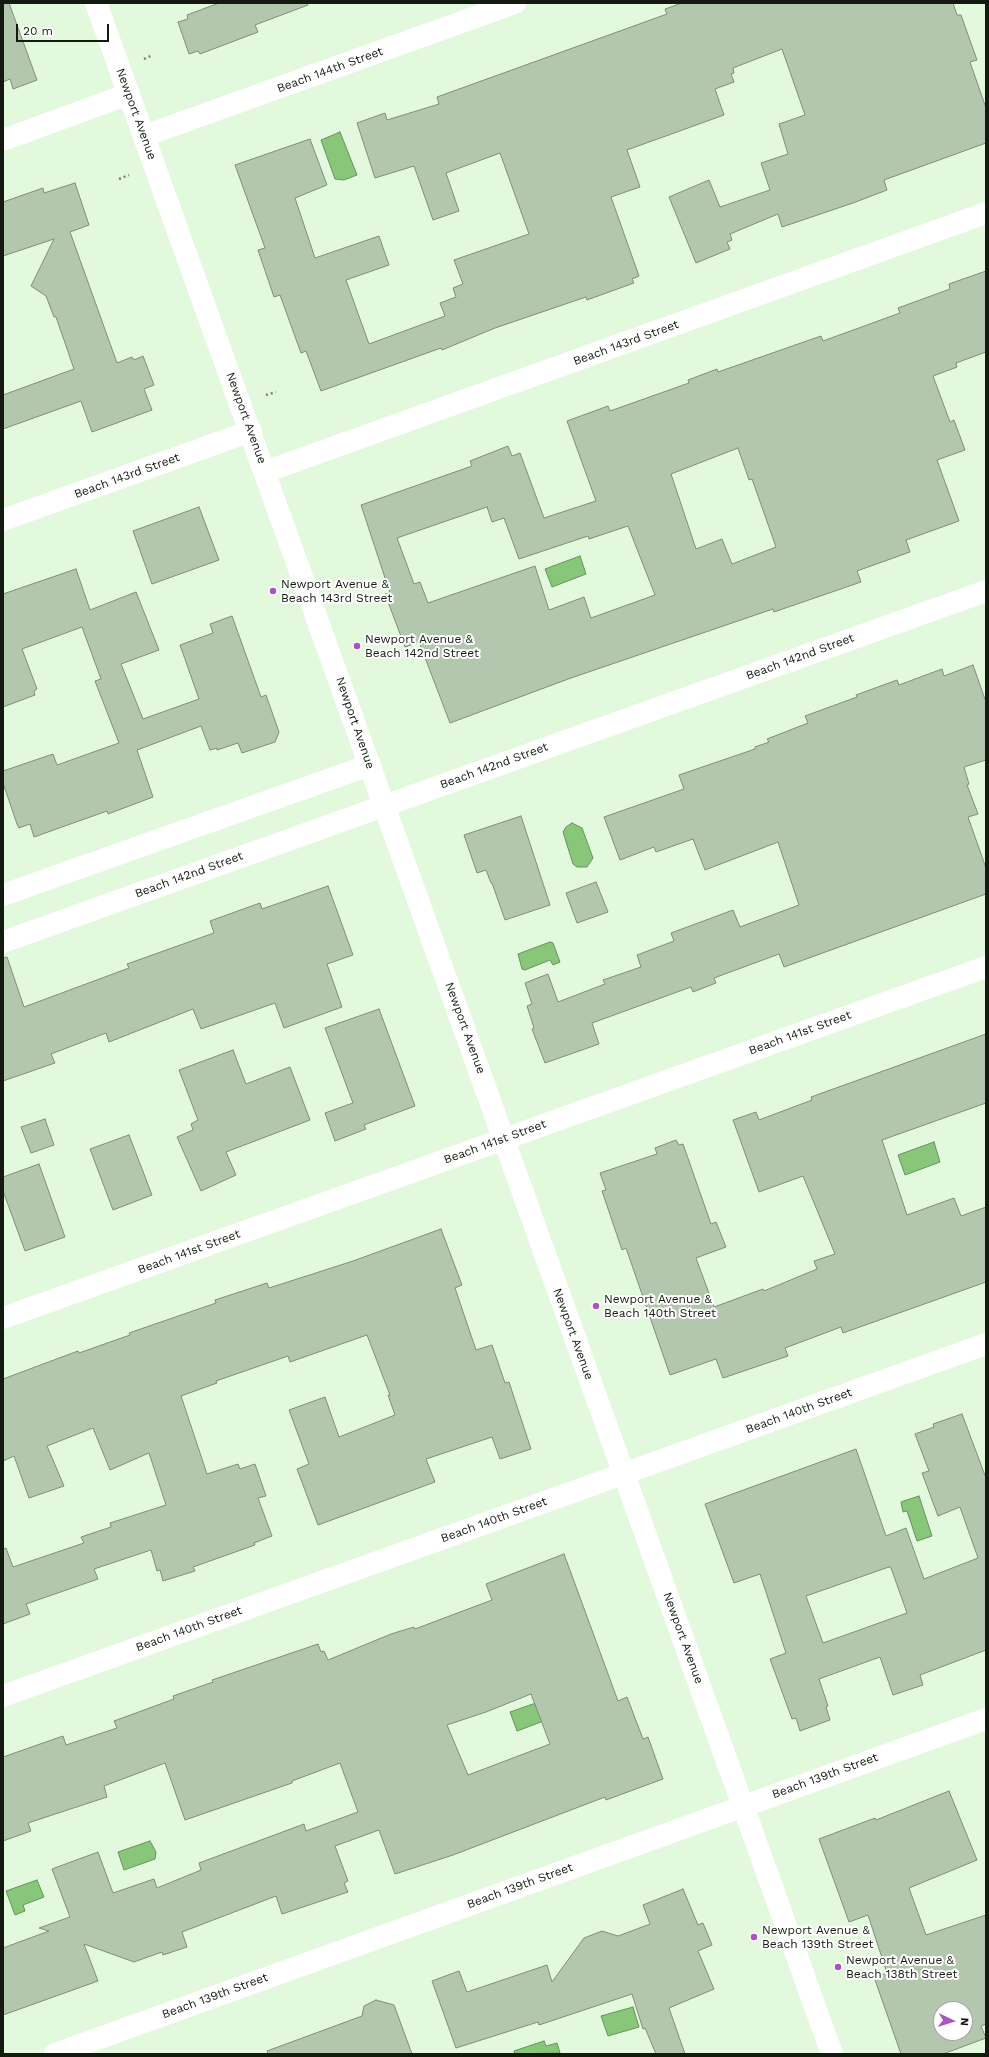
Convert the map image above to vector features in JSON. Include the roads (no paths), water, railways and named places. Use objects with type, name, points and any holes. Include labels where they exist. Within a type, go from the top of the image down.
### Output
[{"type":"street","name":"Newport Avenue","points":[[96,3],[251,431],[623,1474],[832,2054]]},
{"type":"street","name":"Beach 144th Street","points":[[144,136],[515,3]]},
{"type":"street","points":[[3,140],[129,94]]},
{"type":"street","name":"Beach 143rd Street","points":[[265,472],[986,213]]},
{"type":"street","name":"Beach 143rd Street","points":[[3,520],[251,431]]},
{"type":"street","name":"Beach 142nd Street","points":[[3,942],[986,591]]},
{"type":"street","points":[[3,895],[370,766]]},
{"type":"street","name":"Beach 141st Street","points":[[3,1318],[986,966]]},
{"type":"street","name":"Beach 140th Street","points":[[3,1696],[986,1344]]},
{"type":"street","name":"Beach 139th Street","points":[[55,2054],[986,1719]]},
{"type":"place","name":"Newport Avenue & Beach 143rd Street","points":[[273,591]]},
{"type":"place","name":"Newport Avenue & Beach 142nd Street","points":[[357,646]]},
{"type":"place","name":"Newport Avenue & Beach 140th Street","points":[[596,1306]]},
{"type":"place","name":"Newport Avenue & Beach 139th Street","points":[[754,1937]]},
{"type":"place","name":"Newport Avenue & Beach 138th Street","points":[[838,1967]]}]
